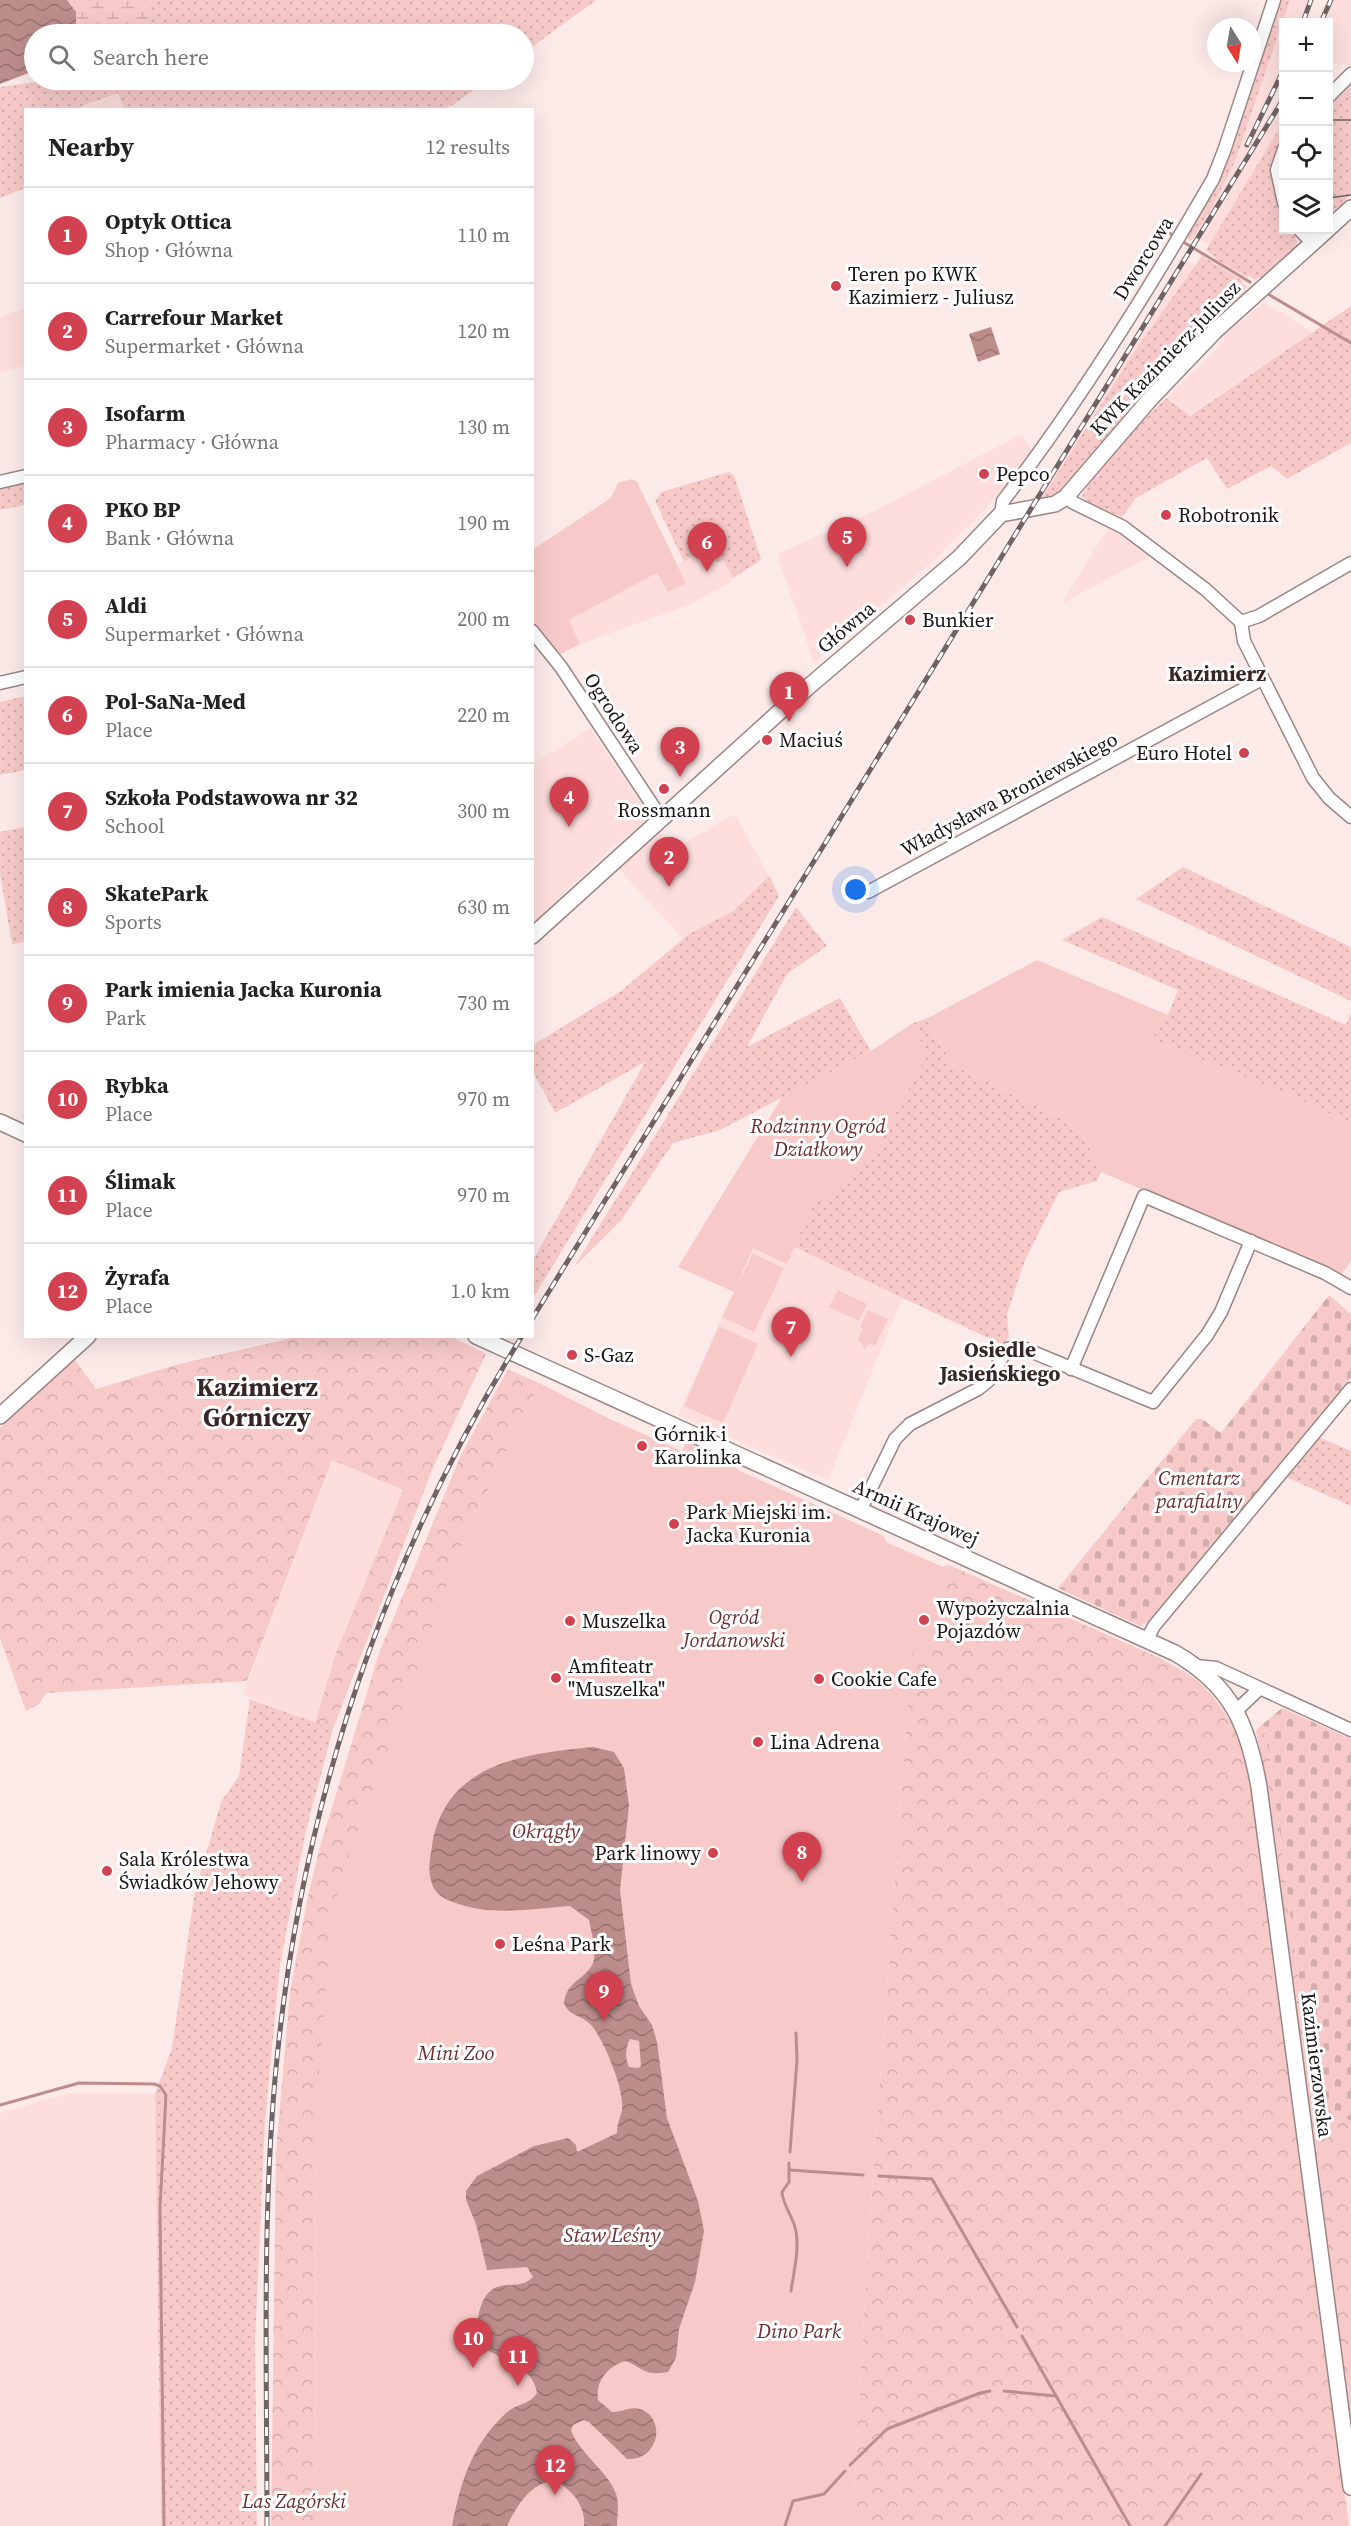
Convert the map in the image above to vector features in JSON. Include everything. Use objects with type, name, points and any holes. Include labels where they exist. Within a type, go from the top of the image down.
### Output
[{"type":"street","name":"Dworcowa","points":[[1001,514],[1003,501],[1052,435],[1098,366],[1213,179],[1274,0]]},
{"type":"street","points":[[1333,93],[1351,75]]},
{"type":"street","points":[[1279,164],[1277,170],[1279,179]]},
{"type":"street","name":"KWK Kazimierz-Juliusz","points":[[1333,224],[1351,208]]},
{"type":"street","points":[[1304,234],[1313,244]]},
{"type":"street","name":"KWK Kazimierz-Juliusz","points":[[1066,497],[1143,406],[1215,332],[1323,234]]},
{"type":"street","points":[[0,482],[24,476]]},
{"type":"street","points":[[1001,514],[1055,504],[1066,497],[1123,527],[1205,589],[1241,622],[1244,641],[1313,777],[1329,798],[1351,817]]},
{"type":"street","name":"Główna","points":[[534,934],[816,680],[959,558],[1001,514]]},
{"type":"street","points":[[1241,622],[1259,616],[1351,563]]},
{"type":"street","name":"Ogrodowa","points":[[534,633],[561,667],[661,818]]},
{"type":"street","points":[[0,683],[24,677]]},
{"type":"street","name":"Władysława Broniewskiego","points":[[868,892],[1262,679]]},
{"type":"street","points":[[0,1122],[24,1133]]},
{"type":"street","points":[[1071,1369],[1144,1196],[1325,1273],[1351,1288]]},
{"type":"street","points":[[861,1509],[901,1431],[989,1380],[1007,1348],[1018,1346],[1153,1402],[1207,1335],[1221,1312],[1251,1241]]},
{"type":"street","points":[[0,1416],[86,1338]]},
{"type":"street","name":"Armii Krajowej","points":[[480,1338],[1147,1640],[1196,1666]]},
{"type":"street","points":[[1147,1640],[1154,1626],[1351,1389]]},
{"type":"street","points":[[1196,1666],[1216,1668],[1351,1730]]},
{"type":"street","name":"Kazimierzowska","points":[[1196,1666],[1221,1689],[1236,1711],[1252,1747],[1351,2487]]},
{"type":"street","points":[[1236,1711],[1259,1689]]},
{"type":"shaded area","points":[[1290,0],[1314,0],[1308,18],[1284,18]]},
{"type":"shaded area","points":[[1327,0],[1351,0],[1351,63],[1348,67],[1333,62],[1333,18],[1319,18]]},
{"type":"shaded area","points":[[1279,32],[1279,86],[1256,136],[1279,97],[1279,129],[1209,245],[1194,236],[1212,208],[1235,161]]},
{"type":"shaded area","points":[[119,93],[123,108],[80,108]]},
{"type":"shaded area","points":[[1182,257],[1196,266],[1136,349],[1042,498],[1035,498]]},
{"type":"shaded area","points":[[1264,302],[1312,332],[1189,416],[1166,398],[1224,342],[1224,335]]},
{"type":"shaded area","points":[[24,308],[24,366],[0,373],[0,317]]},
{"type":"shaded area","points":[[1022,434],[1032,451],[1018,472],[985,509],[933,561],[814,663],[777,554],[874,511]]},
{"type":"shaded area","points":[[1108,528],[1116,528],[1152,555],[1061,604]]},
{"type":"shaded area","points":[[707,545],[718,561],[722,559],[733,578],[730,583],[689,605],[580,644],[568,620],[658,573],[668,592],[686,583],[678,565]]},
{"type":"shaded area","points":[[590,728],[651,818],[613,847],[534,922],[534,763]]},
{"type":"shaded area","points":[[735,814],[769,876],[733,911],[689,934],[684,940],[619,869],[659,831],[675,848]]},
{"type":"shaded area","points":[[794,1247],[902,1298],[828,1480],[678,1415],[753,1248],[786,1263]]},
{"type":"shaded area","points":[[332,1460],[403,1490],[335,1655],[315,1724],[243,1694]]},
{"type":"shaded area","points":[[69,2093],[155,2094],[161,2526],[0,2526],[0,2113]]},
{"type":"green space","points":[[67,0],[151,0],[153,7],[145,24],[76,24],[76,12]]},
{"type":"green space","points":[[151,0],[596,0],[534,46],[534,24],[145,24],[153,7]]},
{"type":"green space","points":[[1281,0],[1290,0],[1284,18],[1279,18],[1279,32],[1235,161],[1212,208],[1191,241],[1187,238],[1190,231],[1229,159],[1257,72],[1261,72],[1261,61]]},
{"type":"green space","points":[[1351,82],[1351,194],[1333,210],[1333,126],[1333,101]]},
{"type":"green space","points":[[24,84],[24,90],[474,90],[445,108],[124,108],[118,93],[78,108],[24,108],[24,188],[0,198],[0,87]]},
{"type":"green space","points":[[1279,129],[1279,152],[1273,178],[1279,204],[1279,234],[1295,234],[1298,246],[1261,280],[1259,277],[1255,280],[1247,277],[1219,261],[1206,250]]},
{"type":"green space","points":[[1202,256],[1243,281],[1242,284],[1247,287],[1245,289],[1247,292],[1161,375],[1059,493],[1042,498],[1136,349]]},
{"type":"green space","points":[[1351,306],[1351,443],[1287,479],[1271,466],[1227,489],[1207,458],[1136,498],[1122,517],[1090,503],[1082,496],[1109,456],[1166,398],[1190,416]]},
{"type":"green space","points":[[729,472],[734,475],[761,560],[733,578],[723,560],[718,562],[707,545],[684,562],[655,501],[661,492]]},
{"type":"green space","points":[[632,479],[637,482],[686,583],[668,592],[657,573],[569,620],[580,644],[557,656],[534,624],[534,549],[611,498],[618,483]]},
{"type":"green space","points":[[24,483],[24,505],[0,510],[0,488]]},
{"type":"green space","points":[[24,696],[24,770],[0,775],[0,702]]},
{"type":"green space","points":[[24,827],[24,942],[12,944],[0,873],[0,832]]},
{"type":"green space","points":[[1183,867],[1351,947],[1351,1001],[1136,899]]},
{"type":"green space","points":[[769,876],[779,896],[534,1296],[534,1258],[645,1062],[555,1113],[534,1074],[534,1044],[621,991],[689,934],[733,911]]},
{"type":"green space","points":[[796,907],[827,946],[787,974],[747,1047],[840,998],[871,1051],[720,1130],[673,1143],[622,1219],[574,1267]]},
{"type":"green space","points":[[1102,917],[1346,1025],[1351,1013],[1351,1124],[1308,1103],[1151,1039],[1168,1015],[1178,990],[1062,940]]},
{"type":"green space","points":[[1037,960],[1168,1015],[1152,1039],[1308,1103],[1351,1124],[1351,1261],[1342,1274],[1101,1172],[1085,1139],[1067,1121],[952,1064],[926,1019]]},
{"type":"green space","points":[[926,1019],[952,1064],[1067,1121],[1085,1139],[1101,1172],[1097,1181],[1059,1192],[1024,1263],[1007,1314],[1009,1338],[1001,1344],[794,1247],[817,1195],[926,1055],[913,1023]]},
{"type":"green space","name":"Rodzinny Ogród Działkowy","points":[[913,1023],[927,1055],[879,1146],[828,1202],[817,1195],[787,1264],[753,1248],[736,1287],[753,1254],[784,1268],[754,1332],[722,1317],[734,1292],[678,1267],[782,1097],[871,1051]]},
{"type":"green space","points":[[838,1290],[867,1304],[859,1321],[829,1307]]},
{"type":"green space","name":"Cmentarz parafialny","points":[[1329,1295],[1351,1314],[1351,1378],[1152,1619],[1140,1626],[1058,1588],[1196,1419],[1202,1419],[1221,1433]]},
{"type":"green space","points":[[868,1310],[888,1319],[875,1346],[869,1343],[865,1350],[858,1339],[863,1329],[860,1327]]},
{"type":"green space","points":[[719,1326],[758,1344],[723,1423],[684,1406]]},
{"type":"green space","points":[[292,1338],[454,1338],[486,1354],[432,1470],[333,1729],[315,1724],[335,1655],[403,1490],[332,1460],[247,1681],[46,1693],[39,1704],[26,1711],[0,1638],[0,1428],[73,1357],[96,1389],[179,1364]]},
{"type":"green space","name":"Las Zagórski","points":[[508,1369],[539,1383],[458,1554],[315,2127],[316,2526],[271,2526],[276,2152],[290,1992],[308,1896],[319,1850],[379,1653],[461,1455]]},
{"type":"green space","points":[[539,1383],[610,1419],[682,1451],[686,1442],[733,1463],[738,1470],[884,1536],[886,1542],[943,1567],[938,1639],[912,1649],[868,2245],[852,2526],[316,2526],[315,2127],[329,1949],[335,1903],[353,1844],[458,1554]]},
{"type":"green space","points":[[1319,1437],[1351,1451],[1351,1506],[1286,1477]]},
{"type":"green space","points":[[949,1565],[1160,1658],[1188,1674],[1212,1695],[1247,1749],[1349,2526],[852,2526],[868,2245],[912,1648],[938,1639],[943,1567]]},
{"type":"green space","points":[[250,1699],[333,1729],[305,1835],[280,1965],[265,2121],[255,2342],[257,2526],[161,2526],[155,2094],[172,2048],[194,1896],[221,1802],[239,1776]]},
{"type":"green space","points":[[1282,1708],[1351,1739],[1351,2121],[1315,2103],[1270,1759],[1263,1724]]},
{"type":"green space","points":[[1263,1724],[1270,1759],[1315,2103],[1351,2121],[1351,2435],[1266,1776],[1256,1732]]},
{"type":"water","points":[[0,0],[67,0],[76,12],[76,24],[24,24],[24,75],[0,84]]},
{"type":"water","points":[[991,327],[1000,354],[978,362],[969,334]]},
{"type":"water","name":"Staw Leśny","points":[[593,1747],[614,1752],[624,1768],[629,1805],[620,1890],[631,1984],[639,2006],[652,2025],[657,2042],[667,2118],[698,2201],[704,2231],[695,2282],[679,2329],[676,2358],[668,2372],[645,2371],[626,2361],[609,2370],[599,2386],[598,2400],[612,2412],[636,2408],[649,2414],[656,2429],[656,2438],[652,2446],[638,2458],[627,2459],[589,2422],[584,2420],[573,2425],[571,2431],[575,2440],[614,2489],[618,2500],[617,2526],[584,2526],[583,2511],[576,2498],[554,2480],[531,2491],[515,2510],[507,2526],[452,2526],[459,2494],[469,2465],[484,2438],[506,2413],[530,2400],[537,2393],[528,2375],[479,2343],[477,2328],[479,2311],[486,2296],[497,2287],[520,2284],[533,2277],[527,2267],[487,2270],[476,2224],[466,2200],[466,2191],[477,2176],[534,2146],[568,2138],[576,2145],[577,2152],[617,2133],[622,2101],[613,2066],[597,2033],[588,2022],[569,2011],[564,2003],[568,1991],[587,1972],[593,1962],[593,1937],[589,1920],[570,1906],[490,1910],[474,1908],[444,1898],[433,1886],[429,1870],[433,1838],[445,1808],[459,1789],[477,1775],[521,1758]],"holes":[[[630,2039],[639,2041],[641,2066],[629,2067],[626,2053],[628,2043]]]},
{"type":"waterway","points":[[1166,231],[1174,236]]},
{"type":"waterway","points":[[1180,240],[1250,282]]},
{"type":"waterway","points":[[1268,294],[1351,343]]},
{"type":"waterway","points":[[790,2152],[797,2060],[796,2033]]},
{"type":"waterway","points":[[0,2105],[79,2083],[154,2084],[160,2086],[166,2095],[160,2208],[164,2526]]},
{"type":"waterway","points":[[789,2163],[789,2182],[782,2192],[794,2224],[797,2240],[791,2291]]},
{"type":"waterway","points":[[789,2170],[863,2175]]},
{"type":"waterway","points":[[879,2176],[932,2179],[1017,2327]]},
{"type":"waterway","points":[[1022,2336],[1130,2526]]},
{"type":"waterway","points":[[850,2465],[887,2429],[990,2391]]},
{"type":"waterway","points":[[1004,2391],[1056,2396]]},
{"type":"waterway","points":[[785,2526],[793,2501],[824,2494],[845,2471]]},
{"type":"waterway","points":[[1165,2526],[1201,2474]]},
{"type":"tram line","points":[[1333,120],[1351,120]]},
{"type":"tram line","points":[[1333,197],[1351,195]]},
{"type":"railway","points":[[1304,18],[1311,0]]},
{"type":"railway","points":[[1323,18],[1331,0]]},
{"type":"railway","points":[[1247,145],[1283,72]]},
{"type":"railway","points":[[534,1316],[1279,106]]},
{"type":"railway","points":[[267,2526],[266,2302],[271,2135],[287,1980],[304,1882],[327,1787],[355,1693],[388,1601],[427,1511],[472,1422],[521,1338]]},
{"type":"place","name":"Teren po KWK Kazimierz - Juliusz","points":[[836,286]]},
{"type":"place","name":"Pepco","points":[[984,474]]},
{"type":"place","name":"Robotronik","points":[[1166,515]]},
{"type":"place","name":"Aldi","points":[[847,567]]},
{"type":"place","name":"Pol-SaNa-Med","points":[[707,572]]},
{"type":"place","name":"Bunkier","points":[[910,620]]},
{"type":"place","name":"Optyk Ottica","points":[[789,722]]},
{"type":"place","name":"Maciuś","points":[[767,740]]},
{"type":"place","name":"Euro Hotel","points":[[1244,753]]},
{"type":"place","name":"Isofarm","points":[[680,777]]},
{"type":"place","name":"Rossmann","points":[[664,789]]},
{"type":"place","name":"PKO BP","points":[[569,827]]},
{"type":"place","name":"Carrefour Market","points":[[669,887]]},
{"type":"place","name":"S-Gaz","points":[[572,1355]]},
{"type":"place","name":"Szkoła Podstawowa nr 32","points":[[791,1357]]},
{"type":"place","name":"Górnik i Karolinka","points":[[642,1446]]},
{"type":"place","name":"Park Miejski im. Jacka Kuronia","points":[[674,1524]]},
{"type":"place","name":"Wypożyczalnia Pojazdów","points":[[924,1620]]},
{"type":"place","name":"Muszelka","points":[[570,1621]]},
{"type":"place","name":"Amfiteatr \"Muszelka\"","points":[[556,1678]]},
{"type":"place","name":"Cookie Cafe","points":[[819,1679]]},
{"type":"place","name":"Lina Adrena","points":[[758,1742]]},
{"type":"place","name":"Park linowy","points":[[713,1853]]},
{"type":"place","name":"Sala Królestwa Świadków Jehowy","points":[[107,1871]]},
{"type":"place","name":"SkatePark","points":[[802,1882]]},
{"type":"place","name":"Leśna Park","points":[[500,1944]]},
{"type":"place","name":"Park imienia Jacka Kuronia","points":[[604,2021]]},
{"type":"place","name":"Rybka","points":[[473,2368]]},
{"type":"place","name":"Ślimak","points":[[518,2386]]},
{"type":"place","name":"Żyrafa","points":[[555,2495]]},
{"type":"district","name":"Kazimierz","points":[[1217,674]]},
{"type":"district","name":"Osiedle Jasieńskiego","points":[[1000,1362]]},
{"type":"district","name":"Kazimierz Górniczy","points":[[257,1402]]},
{"type":"park label","name":"Ogród Jordanowski","points":[[734,1628]]},
{"type":"park label","name":"Mini Zoo","points":[[456,2053]]},
{"type":"park label","name":"Dino Park","points":[[799,2331]]},
{"type":"water label","name":"Okrągły","points":[[546,1831]]}]
